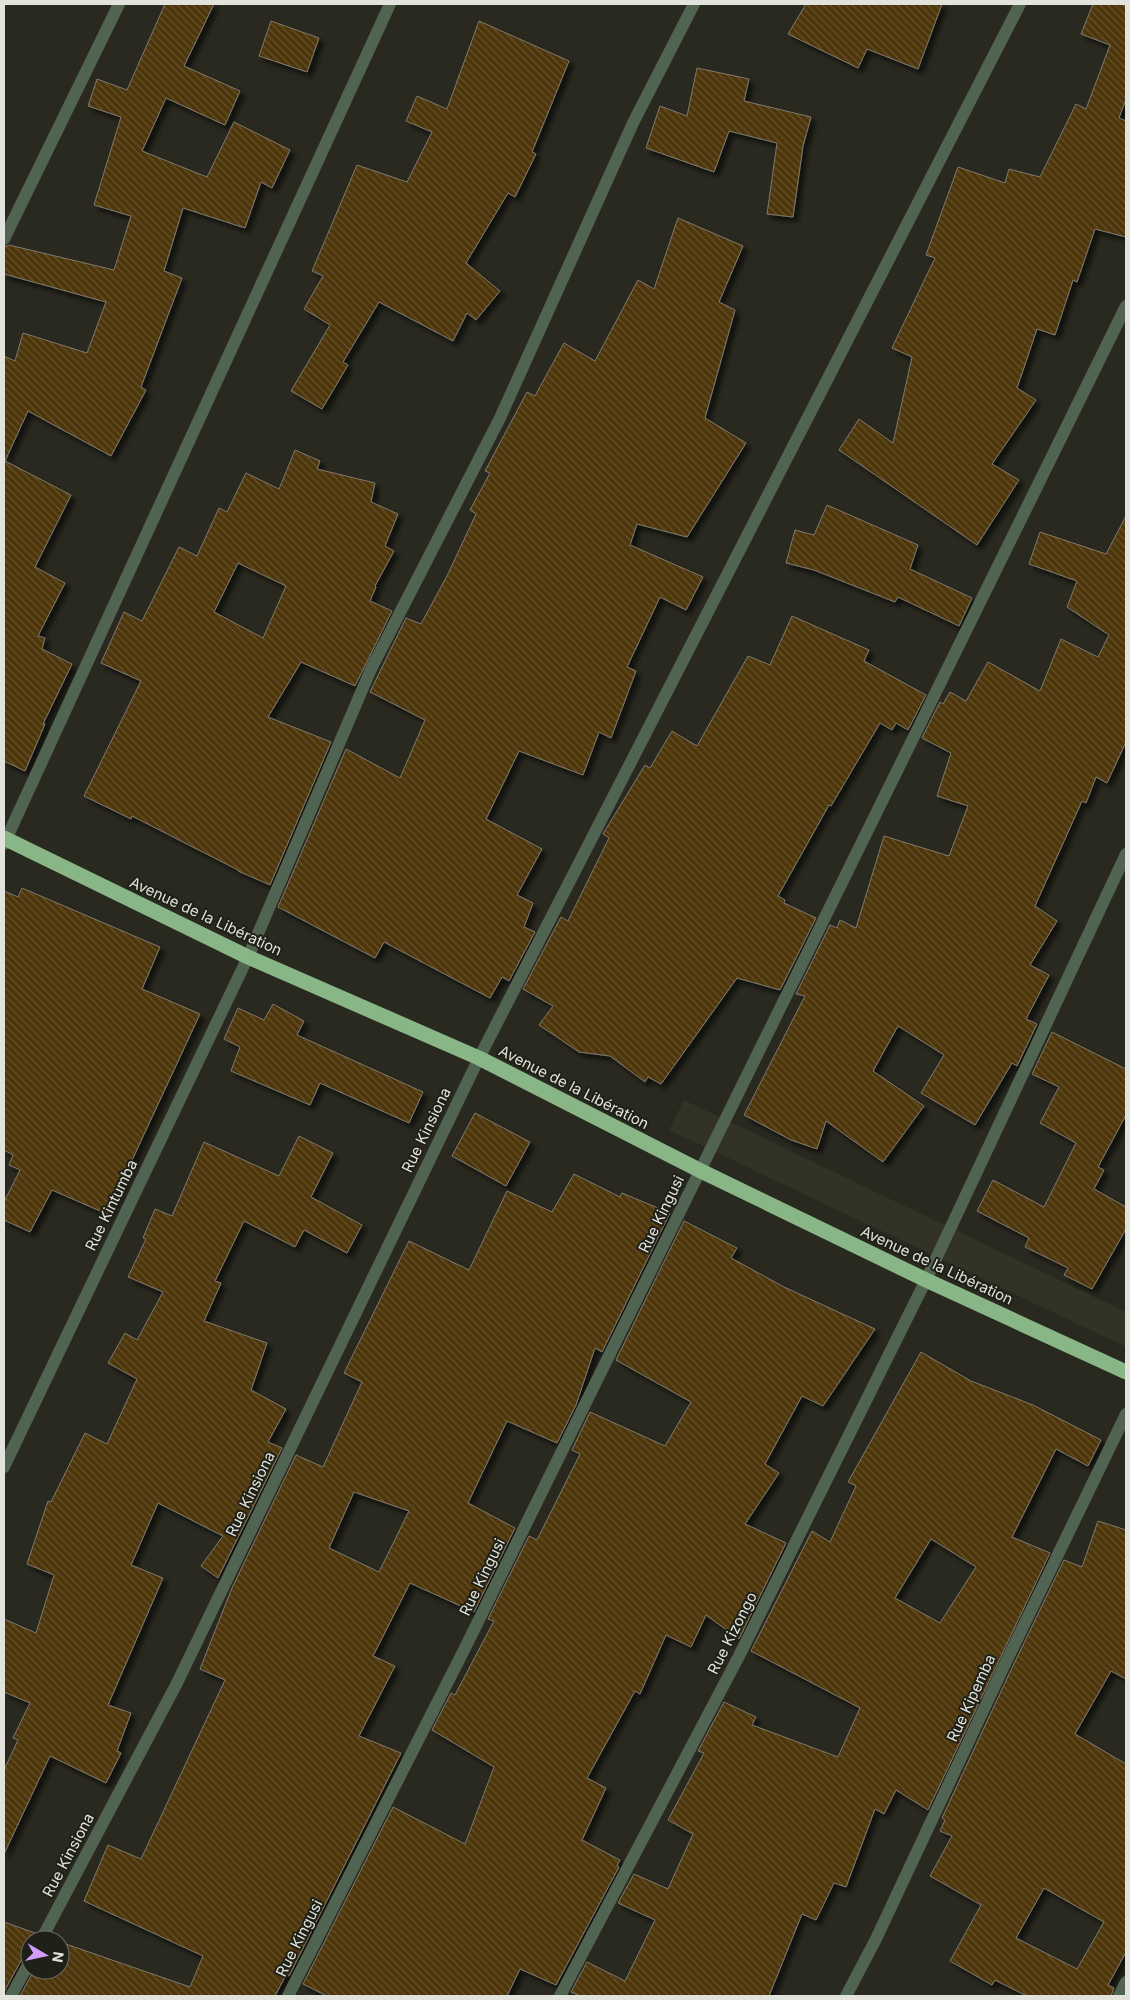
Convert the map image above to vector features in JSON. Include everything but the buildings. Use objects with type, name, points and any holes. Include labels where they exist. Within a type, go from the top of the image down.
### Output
[{"type":"highway","name":"Avenue de la Libération","points":[[4,841],[248,957],[479,1058],[701,1171],[926,1280],[1126,1372]]},
{"type":"street","points":[[4,239],[119,4]]},
{"type":"street","points":[[4,841],[390,4]]},
{"type":"street","name":"Rue Kintumba","points":[[4,1467],[248,957],[372,669],[500,418],[633,123],[694,4]]},
{"type":"street","name":"Rue Kinsiona","points":[[46,1930],[177,1683],[479,1058],[1020,4]]},
{"type":"street","name":"Rue Kingusi","points":[[288,1996],[464,1650],[1126,306]]},
{"type":"street","name":"Rue Kizongo","points":[[560,1996],[740,1656],[926,1280],[1126,854]]},
{"type":"street","name":"Rue Kipemba","points":[[846,1996],[876,1938],[1004,1666],[1126,1414]]},
{"type":"street","points":[[11,1996],[20,1979]]},
{"type":"street","points":[[1119,1996],[1126,1982]]},
{"type":"shaded area","points":[[684,1100],[1126,1312],[1126,1347],[669,1130]]}]
